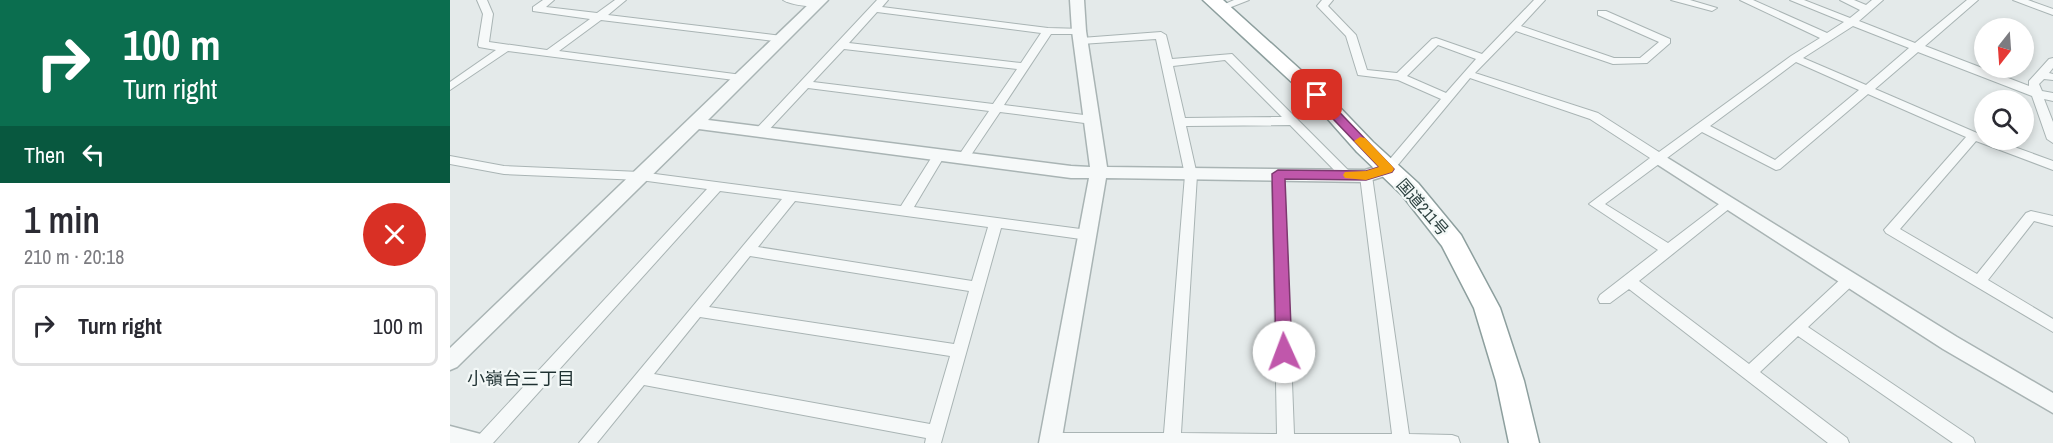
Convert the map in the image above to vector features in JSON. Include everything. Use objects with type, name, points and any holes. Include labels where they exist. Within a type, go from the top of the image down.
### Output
[{"type":"highway","name":"国道211号","points":[[1216,4],[1317,95],[1377,172],[1410,189],[1452,241],[1487,308],[1510,381],[1524,443]]},
{"type":"street","points":[[482,0],[488,14],[483,45],[742,78]]},
{"type":"street","points":[[549,0],[537,9],[782,39]]},
{"type":"street","points":[[550,53],[621,0]]},
{"type":"street","points":[[788,0],[820,2]]},
{"type":"street","points":[[761,131],[883,0]]},
{"type":"street","points":[[1086,0],[1077,0],[1099,172],[1050,441],[1452,442]]},
{"type":"street","points":[[1216,4],[1244,0]]},
{"type":"street","points":[[1328,0],[1322,6],[1351,35],[1362,74],[1400,77],[1448,99]]},
{"type":"street","points":[[694,123],[1071,172],[1347,175],[1377,172],[1540,0]]},
{"type":"street","points":[[1676,0],[1712,8]]},
{"type":"street","points":[[1745,0],[1827,37]]},
{"type":"street","points":[[1795,0],[2035,93],[2053,97]]},
{"type":"street","points":[[1845,0],[1867,9]]},
{"type":"street","points":[[1668,250],[1596,204],[1796,58],[1850,23],[1878,0]]},
{"type":"street","points":[[1701,126],[1776,166],[1918,49],[1973,0]]},
{"type":"street","points":[[2018,0],[2053,12]]},
{"type":"street","points":[[450,361],[820,2]]},
{"type":"street","points":[[874,9],[1080,36],[1161,35],[1191,175],[1172,442]]},
{"type":"street","points":[[1514,27],[1613,61],[1643,61],[1666,41],[1602,13]]},
{"type":"street","points":[[963,158],[1048,30]]},
{"type":"street","points":[[1400,77],[1436,41],[1484,58]]},
{"type":"street","points":[[841,45],[1024,67]]},
{"type":"street","points":[[450,87],[507,48]]},
{"type":"street","points":[[1167,63],[1228,56],[1347,175]]},
{"type":"street","points":[[1796,58],[1974,136],[1891,230],[2053,326]]},
{"type":"street","points":[[2053,61],[2034,83],[2035,93],[2050,124],[2053,139]]},
{"type":"street","points":[[1468,74],[1594,116],[1849,280],[2053,404]]},
{"type":"street","points":[[2041,75],[2053,77]]},
{"type":"street","points":[[805,84],[1092,120]]},
{"type":"street","points":[[1180,122],[1293,121]]},
{"type":"street","points":[[2011,150],[2053,166]]},
{"type":"street","points":[[905,212],[939,155]]},
{"type":"street","points":[[450,160],[504,170],[640,176],[1088,236]]},
{"type":"street","points":[[1377,172],[1402,442]]},
{"type":"street","points":[[1278,174],[1286,442]]},
{"type":"street","points":[[450,436],[481,443],[717,186]]},
{"type":"street","points":[[587,443],[792,196]]},
{"type":"street","points":[[1605,299],[1728,204]]},
{"type":"street","points":[[1979,281],[2031,216],[2053,220]]},
{"type":"street","points":[[641,378],[934,438],[996,223]]},
{"type":"street","points":[[747,250],[977,288]]},
{"type":"street","points":[[1749,373],[1849,280]]},
{"type":"street","points":[[1629,281],[1841,443]]},
{"type":"street","points":[[697,311],[959,351]]},
{"type":"street","points":[[1798,328],[1967,443]]},
{"type":"slow traffic","points":[[1350,175],[1366,176],[1388,169],[1360,141]]},
{"type":"district","name":"小嶺台三丁目","points":[[521,379]]},
{"type":"route","points":[[1284,352],[1278,174],[1366,176],[1388,169],[1317,95]]}]
